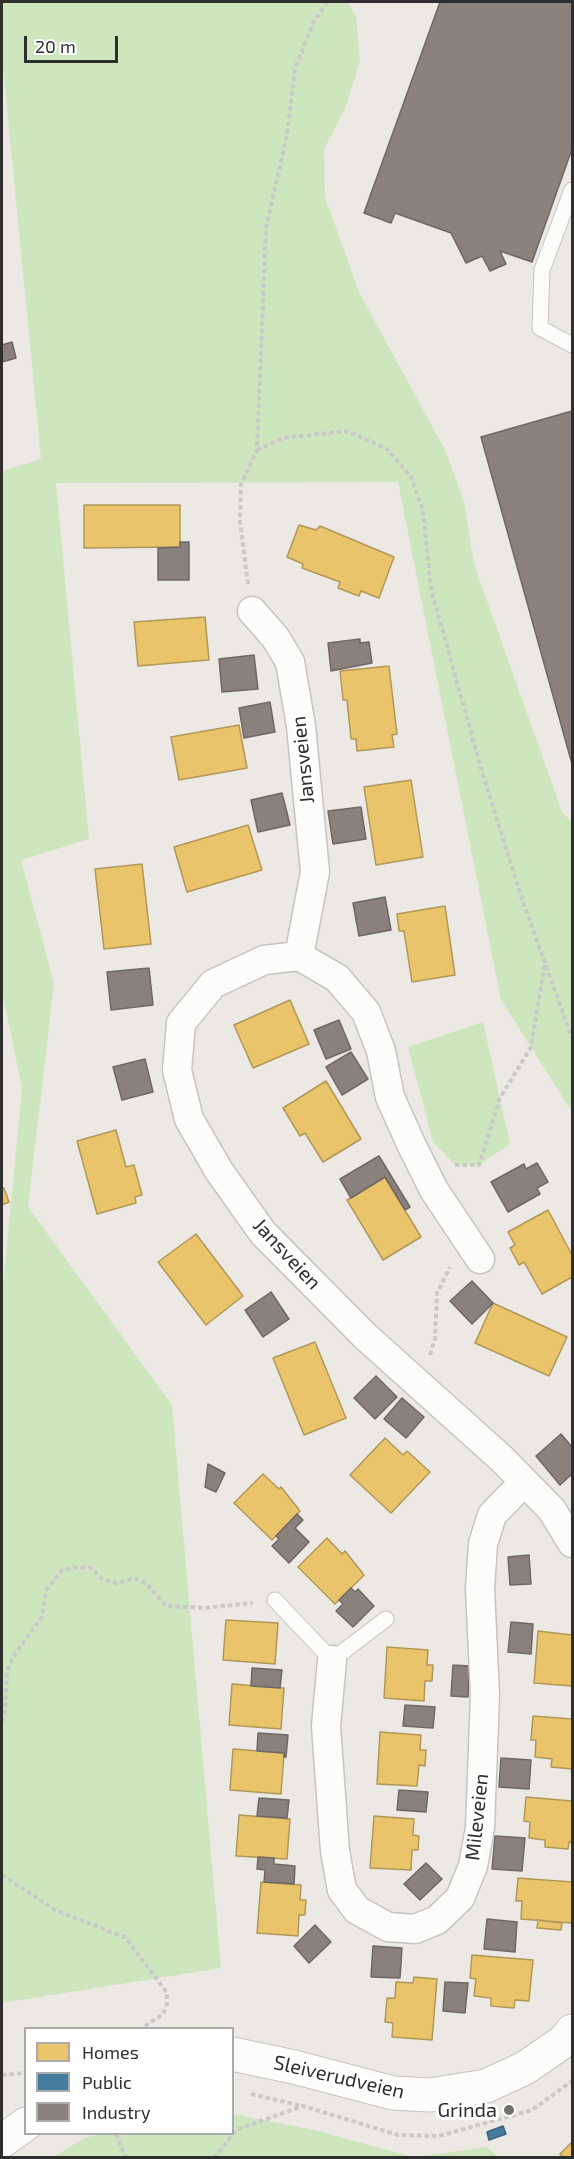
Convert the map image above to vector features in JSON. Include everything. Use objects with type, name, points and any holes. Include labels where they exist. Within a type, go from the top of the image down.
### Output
[{"type":"street","name":"Jansveien","points":[[252,611],[275,637],[290,662],[301,726],[315,872],[299,956],[264,960],[213,984],[181,1023],[177,1070],[189,1119],[219,1171],[263,1233],[365,1336],[421,1384],[524,1482],[552,1510],[573,1543]]},
{"type":"street","points":[[299,956],[337,978],[366,1012],[381,1052],[390,1097],[434,1190],[473,1248]]},
{"type":"street","name":"Mileveien","points":[[332,1660],[326,1726],[335,1851],[342,1890],[357,1910],[388,1927],[414,1929],[437,1920],[460,1898],[473,1866],[480,1828],[485,1705],[480,1589],[483,1544],[492,1515],[524,1482]]},
{"type":"street","name":"Sleiverudveien","points":[[234,2054],[393,2093],[430,2095],[486,2086],[525,2068],[564,2041],[573,2031]]},
{"type":"street","points":[[2,2140],[24,2125]]},
{"type":"lane","points":[[573,189],[542,270],[540,328],[573,345]]},
{"type":"lane","points":[[275,1600],[332,1660],[386,1619]]},
{"type":"path","points":[[252,611],[240,522],[241,484],[257,450],[266,228],[287,135],[295,69],[313,23],[327,2]]},
{"type":"path","points":[[257,450],[283,438],[347,431],[387,449],[411,477],[423,511],[431,589],[483,775],[545,962],[573,1038]]},
{"type":"path","points":[[448,1210],[455,1165],[479,1165],[500,1098],[531,1047],[545,962]]},
{"type":"path","points":[[421,1384],[435,1338],[438,1293],[473,1248]]},
{"type":"path","points":[[2,1722],[6,1712],[7,1671],[15,1654],[42,1617],[46,1591],[61,1572],[77,1567],[91,1568],[103,1580],[117,1582],[134,1578],[146,1582],[166,1606],[204,1608],[275,1600]]},
{"type":"path","points":[[2,1875],[55,1910],[126,1938],[167,1993],[167,2004],[163,2014],[144,2027]]},
{"type":"path","points":[[2,2075],[24,2073]]},
{"type":"path","points":[[244,2092],[303,2106],[398,2135]]},
{"type":"path","points":[[234,2132],[303,2106]]},
{"type":"path","points":[[117,2135],[126,2157]]},
{"type":"path","points":[[214,2157],[232,2135]]},
{"type":"green space","points":[[2,2],[347,2],[356,16],[360,61],[345,109],[324,149],[325,197],[359,292],[444,448],[464,501],[474,564],[562,812],[572,822],[572,1112],[501,1000],[398,482],[56,483],[89,839],[21,860],[54,984],[28,1207],[172,1405],[221,1968],[2,2003],[2,1295],[22,1089],[2,990],[2,471],[41,459],[2,57]]},
{"type":"green space","points":[[483,1022],[510,1144],[479,1165],[455,1165],[433,1142],[408,1047]]},
{"type":"green space","points":[[234,2114],[314,2130],[413,2157],[54,2157],[84,2138],[97,2135],[234,2135]]},
{"type":"green space","points":[[487,2147],[499,2157],[417,2157]]},
{"type":"building: Homes","points":[[84,505],[180,505],[180,547],[84,548]]},
{"type":"building: Homes","points":[[299,525],[316,530],[320,526],[394,557],[379,598],[361,591],[359,596],[338,588],[340,582],[302,568],[303,564],[287,557]]},
{"type":"building: Homes","points":[[205,617],[209,660],[138,666],[134,622]]},
{"type":"building: Homes","points":[[389,666],[397,734],[392,735],[394,747],[357,751],[356,739],[351,739],[347,700],[343,700],[340,671]]},
{"type":"building: Homes","points":[[239,725],[247,768],[179,780],[171,737]]},
{"type":"building: Homes","points":[[411,780],[423,857],[376,865],[364,787]]},
{"type":"building: Homes","points":[[248,825],[262,870],[187,892],[174,847]]},
{"type":"building: Homes","points":[[142,864],[151,944],[104,949],[95,869]]},
{"type":"building: Homes","points":[[445,906],[455,975],[412,982],[404,931],[399,931],[397,914]]},
{"type":"building: Homes","points":[[290,1000],[309,1044],[253,1068],[234,1025]]},
{"type":"building: Homes","points":[[326,1081],[361,1139],[323,1162],[305,1133],[300,1136],[283,1108]]},
{"type":"building: Homes","points":[[116,1130],[126,1167],[134,1165],[142,1195],[135,1197],[136,1203],[97,1214],[77,1141]]},
{"type":"building: Homes","points":[[385,1177],[421,1237],[383,1260],[347,1200]]},
{"type":"building: Homes","points":[[4,1188],[9,1202],[2,1205],[2,1189]]},
{"type":"building: Homes","points":[[548,1210],[572,1255],[572,1277],[542,1294],[524,1262],[519,1265],[510,1248],[515,1245],[508,1232]]},
{"type":"building: Homes","points":[[196,1234],[243,1296],[206,1325],[158,1262]]},
{"type":"building: Homes","points":[[493,1303],[567,1337],[549,1376],[475,1343]]},
{"type":"building: Homes","points":[[315,1342],[346,1418],[304,1435],[273,1358]]},
{"type":"building: Homes","points":[[385,1438],[403,1455],[407,1451],[430,1472],[391,1513],[350,1475]]},
{"type":"building: Homes","points":[[263,1474],[279,1489],[281,1487],[300,1511],[272,1540],[234,1503]]},
{"type":"building: Homes","points":[[327,1538],[342,1554],[345,1551],[364,1575],[335,1604],[298,1567]]},
{"type":"building: Homes","points":[[226,1620],[278,1623],[275,1664],[223,1660]]},
{"type":"building: Homes","points":[[538,1631],[572,1635],[572,1686],[534,1683]]},
{"type":"building: Homes","points":[[387,1647],[428,1650],[427,1665],[433,1665],[432,1681],[425,1681],[424,1701],[384,1698]]},
{"type":"building: Homes","points":[[232,1684],[284,1688],[281,1729],[229,1725]]},
{"type":"building: Homes","points":[[533,1716],[572,1719],[572,1769],[551,1767],[552,1759],[535,1757],[536,1740],[531,1740]]},
{"type":"building: Homes","points":[[380,1732],[421,1735],[420,1750],[426,1750],[425,1766],[419,1765],[417,1786],[377,1784]]},
{"type":"building: Homes","points":[[233,1749],[284,1753],[281,1794],[230,1790]]},
{"type":"building: Homes","points":[[526,1797],[572,1801],[572,1842],[569,1842],[568,1849],[545,1847],[545,1840],[529,1838],[530,1822],[524,1821]]},
{"type":"building: Homes","points":[[239,1815],[290,1819],[287,1859],[236,1856]]},
{"type":"building: Homes","points":[[374,1816],[414,1819],[413,1835],[419,1836],[418,1850],[412,1850],[411,1870],[370,1868]]},
{"type":"building: Homes","points":[[518,1878],[572,1882],[572,1923],[521,1919],[522,1901],[516,1901]]},
{"type":"building: Homes","points":[[261,1882],[301,1885],[300,1900],[306,1900],[305,1915],[299,1915],[298,1936],[257,1933]]},
{"type":"building: Homes","points":[[538,1920],[562,1923],[561,1930],[537,1928]]},
{"type":"building: Homes","points":[[472,1955],[533,1960],[529,2001],[515,2000],[514,2008],[491,2006],[491,1998],[474,1996],[476,1979],[470,1978]]},
{"type":"building: Homes","points":[[414,1977],[437,1979],[432,2040],[392,2037],[393,2023],[385,2022],[387,1998],[395,1998],[396,1982],[413,1983]]},
{"type":"building: Homes","points":[[572,2142],[572,2158],[564,2158],[560,2154]]},
{"type":"building: Public","points":[[503,2126],[506,2134],[489,2140],[487,2132]]},
{"type":"building: Industry","points":[[440,2],[572,2],[572,149],[532,262],[500,251],[506,264],[490,271],[482,256],[466,263],[451,233],[395,213],[391,223],[364,213]]},
{"type":"building: Industry","points":[[12,342],[16,358],[2,362],[2,345]]},
{"type":"building: Industry","points":[[572,411],[572,764],[481,437]]},
{"type":"building: Industry","points":[[180,542],[189,542],[189,580],[158,580],[158,548],[180,547]]},
{"type":"building: Industry","points":[[360,639],[360,643],[369,642],[372,663],[331,671],[328,643]]},
{"type":"building: Industry","points":[[254,655],[258,689],[222,692],[219,659]]},
{"type":"building: Industry","points":[[270,702],[275,732],[244,738],[239,708]]},
{"type":"building: Industry","points":[[282,793],[290,825],[258,832],[251,800]]},
{"type":"building: Industry","points":[[361,807],[366,839],[333,844],[328,811]]},
{"type":"building: Industry","points":[[385,897],[391,930],[359,936],[353,903]]},
{"type":"building: Industry","points":[[149,968],[153,1005],[111,1010],[107,972]]},
{"type":"building: Industry","points":[[339,1020],[351,1049],[326,1059],[314,1030]]},
{"type":"building: Industry","points":[[351,1052],[368,1079],[342,1095],[326,1067]]},
{"type":"building: Industry","points":[[145,1059],[153,1092],[122,1100],[113,1067]]},
{"type":"building: Industry","points":[[379,1156],[410,1207],[405,1210],[385,1177],[351,1198],[340,1179]]},
{"type":"building: Industry","points":[[537,1163],[548,1182],[537,1188],[540,1194],[508,1212],[491,1182],[524,1164],[526,1169]]},
{"type":"building: Industry","points":[[472,1281],[493,1303],[472,1324],[450,1301]]},
{"type":"building: Industry","points":[[271,1292],[289,1319],[263,1337],[245,1310]]},
{"type":"building: Industry","points":[[376,1376],[397,1397],[375,1419],[354,1398]]},
{"type":"building: Industry","points":[[402,1398],[424,1417],[406,1438],[384,1419]]},
{"type":"building: Industry","points":[[561,1434],[572,1447],[572,1474],[560,1485],[536,1456]]},
{"type":"building: Industry","points":[[208,1464],[225,1473],[216,1492],[205,1487]]},
{"type":"building: Industry","points":[[297,1514],[303,1520],[295,1528],[309,1542],[289,1563],[272,1546],[279,1539],[276,1536]]},
{"type":"building: Industry","points":[[529,1555],[531,1584],[510,1585],[508,1557]]},
{"type":"building: Industry","points":[[351,1588],[355,1592],[358,1589],[374,1606],[353,1627],[336,1611],[343,1604],[339,1600]]},
{"type":"building: Industry","points":[[511,1622],[533,1624],[531,1654],[508,1652]]},
{"type":"building: Industry","points":[[453,1665],[469,1666],[468,1697],[451,1696]]},
{"type":"building: Industry","points":[[252,1668],[282,1670],[280,1688],[251,1686]]},
{"type":"building: Industry","points":[[405,1705],[435,1707],[433,1728],[403,1726]]},
{"type":"building: Industry","points":[[258,1733],[288,1735],[286,1757],[284,1753],[257,1751]]},
{"type":"building: Industry","points":[[501,1758],[531,1760],[529,1789],[499,1787]]},
{"type":"building: Industry","points":[[399,1790],[428,1792],[426,1812],[397,1810]]},
{"type":"building: Industry","points":[[259,1798],[289,1800],[287,1818],[257,1816]]},
{"type":"building: Industry","points":[[495,1836],[525,1838],[522,1871],[492,1869]]},
{"type":"building: Industry","points":[[258,1857],[274,1858],[274,1864],[295,1866],[294,1884],[264,1882],[265,1870],[257,1869]]},
{"type":"building: Industry","points":[[426,1863],[442,1879],[420,1900],[404,1884]]},
{"type":"building: Industry","points":[[487,1919],[517,1922],[515,1952],[484,1949]]},
{"type":"building: Industry","points":[[315,1925],[331,1942],[309,1963],[294,1946]]},
{"type":"building: Industry","points":[[373,1946],[402,1948],[400,1978],[371,1977]]},
{"type":"building: Industry","points":[[445,1982],[468,1983],[465,2013],[443,2011]]},
{"type":"place","name":"Grinda","points":[[509,2110]]}]
